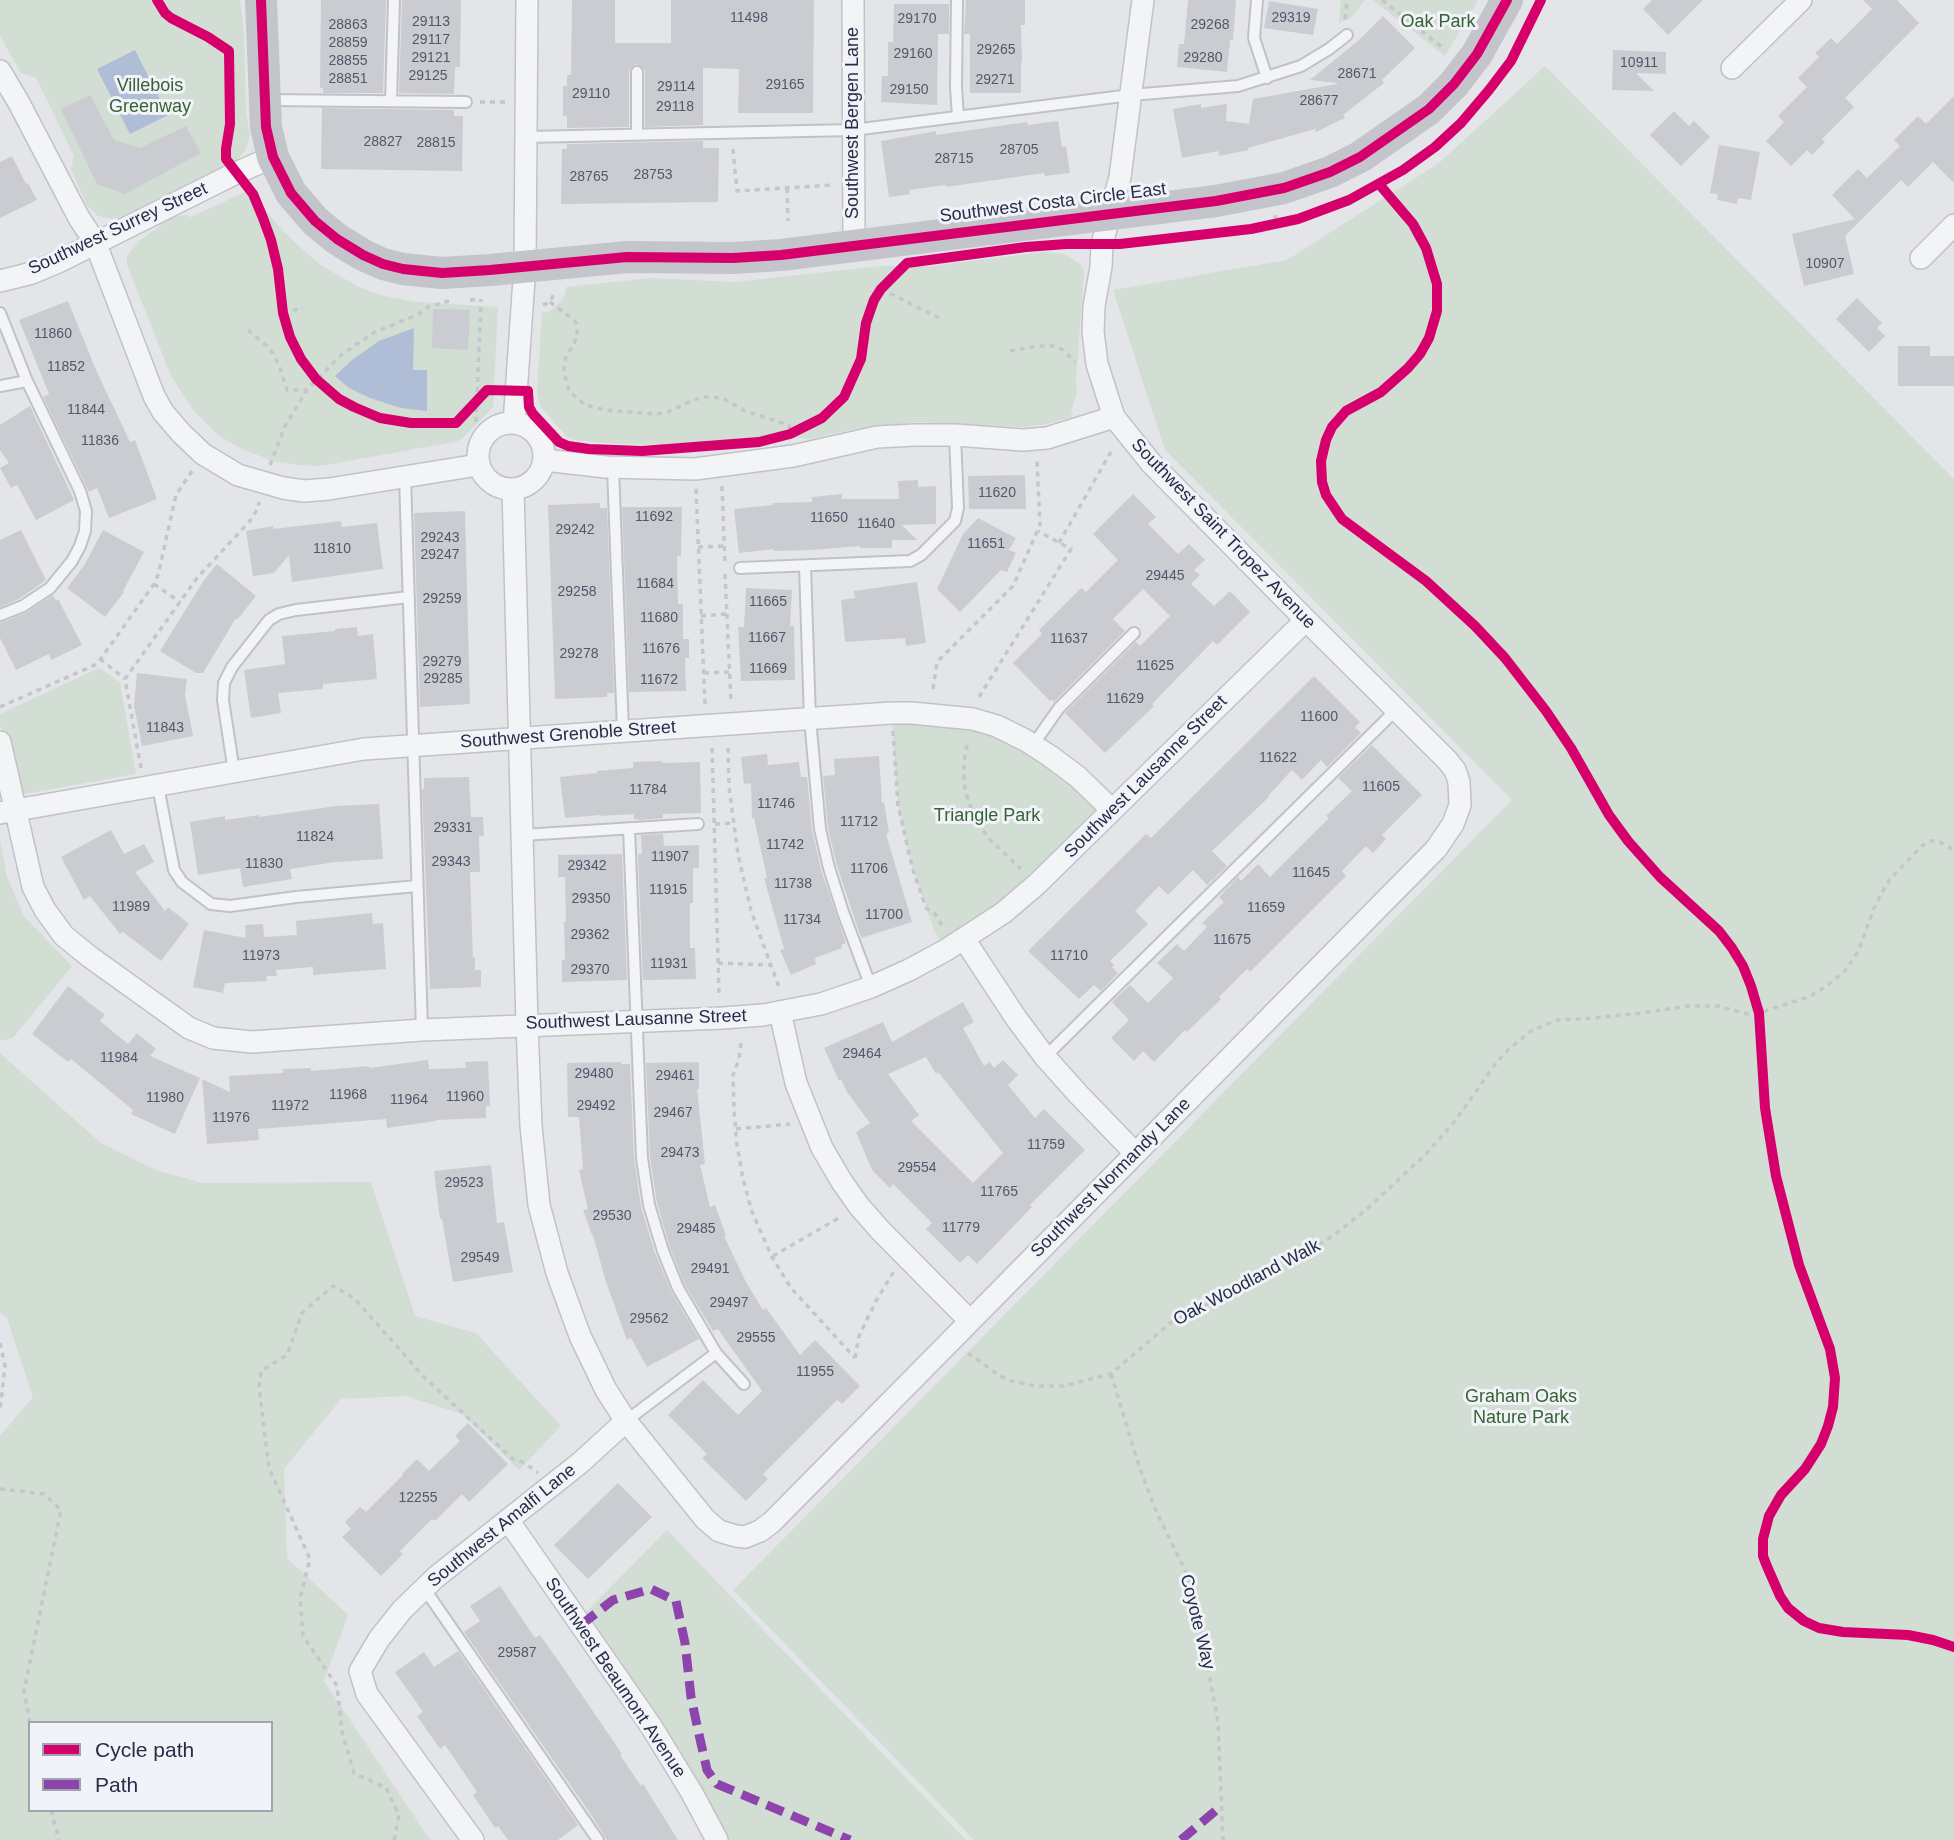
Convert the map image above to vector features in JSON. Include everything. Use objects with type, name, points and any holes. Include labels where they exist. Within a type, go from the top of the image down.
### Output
[{"type":"street","name":"Southwest Costa Circle East","points":[[261,0],[266,127],[273,157],[291,194],[315,221],[363,255],[403,269],[442,273],[627,257],[733,258],[781,255],[1270,192],[1330,172],[1360,157],[1429,109],[1478,54],[1507,0]]},
{"type":"street","points":[[514,423],[525,265],[527,0]]},
{"type":"street","name":"Southwest Bergen Lane","points":[[853,0],[854,246]]},
{"type":"street","name":"Southwest Saint Tropez Avenue","points":[[1143,0],[1120,177],[1102,244],[1094,306],[1093,332],[1097,364],[1114,417],[1150,463],[1447,760],[1455,770],[1459,782],[1460,805]]},
{"type":"street","points":[[1732,68],[1801,0]]},
{"type":"street","points":[[0,71],[79,218],[95,242],[154,396],[163,412],[203,454],[238,475],[274,486],[304,491],[478,465]]},
{"type":"street","name":"Southwest Surrey Street","points":[[0,281],[58,262],[273,157]]},
{"type":"street","points":[[1921,258],[1954,225]]},
{"type":"street","points":[[544,460],[613,468],[722,467],[793,456],[877,437],[955,435],[1023,440],[1046,438],[1114,417]]},
{"type":"street","points":[[514,423],[532,430],[543,449],[544,460],[540,472],[532,481],[506,489],[494,485],[485,477],[478,465],[478,450],[488,431],[499,425],[514,423]]},
{"type":"street","points":[[513,489],[527,1025],[531,1126],[540,1205],[557,1273],[580,1336],[606,1390],[626,1421]]},
{"type":"street","name":"Southwest Lausanne Street","points":[[0,741],[8,812],[33,887],[64,936],[188,1028],[213,1038],[252,1042],[422,1030],[723,1018],[780,1012],[821,1004],[871,987],[909,970],[1003,913],[1037,884],[1306,620]]},
{"type":"street","name":"Southwest Grenoble Street","points":[[8,812],[364,749],[891,713],[973,719],[997,726],[1033,745],[1078,776],[1112,810]]},
{"type":"street","name":"Southwest Normandy Lane","points":[[626,1421],[705,1518],[719,1531],[746,1537],[760,1531],[772,1522],[1436,849],[1453,824],[1460,805]]},
{"type":"street","points":[[964,939],[1045,1057],[1135,1153]]},
{"type":"street","points":[[780,1012],[796,1083],[822,1148],[859,1206],[970,1321]]},
{"type":"street","name":"Southwest Amalfi Lane","points":[[473,1840],[367,1694],[360,1671],[379,1639],[424,1588],[465,1552],[580,1463],[626,1421]]},
{"type":"street","name":"Southwest Beaumont Avenue","points":[[508,1520],[651,1726],[717,1840]]},
{"type":"lane","points":[[391,101],[394,0]]},
{"type":"lane","points":[[957,0],[958,117]]},
{"type":"lane","points":[[1257,0],[1254,38],[1267,78]]},
{"type":"lane","points":[[526,137],[853,130],[1131,95],[1238,86],[1301,66],[1347,35]]},
{"type":"lane","points":[[637,72],[637,135]]},
{"type":"lane","points":[[264,100],[466,102]]},
{"type":"lane","points":[[0,313],[27,380],[80,491],[86,510],[85,531],[80,546],[72,561],[50,588],[23,606],[0,615]]},
{"type":"lane","points":[[0,386],[27,380]]},
{"type":"lane","points":[[740,568],[909,561],[921,555],[955,521],[958,508],[955,435]]},
{"type":"lane","points":[[613,468],[623,731]]},
{"type":"lane","points":[[405,476],[422,1030]]},
{"type":"lane","points":[[805,566],[810,719],[820,829],[840,901],[871,987]]},
{"type":"lane","points":[[234,772],[223,700],[224,683],[232,667],[269,620],[279,614],[296,610],[409,597]]},
{"type":"lane","points":[[1033,745],[1059,708],[1134,633]]},
{"type":"lane","points":[[1045,1057],[1396,710]]},
{"type":"lane","points":[[151,787],[174,870],[182,882],[211,904],[230,906],[416,886]]},
{"type":"lane","points":[[523,835],[698,824]]},
{"type":"lane","points":[[629,828],[642,1158],[649,1205],[678,1288],[716,1353],[744,1384]]},
{"type":"lane","points":[[626,1421],[716,1353]]},
{"type":"lane","points":[[424,1588],[598,1840]]},
{"type":"path","points":[[1347,0],[1344,24],[1347,35]]},
{"type":"path","points":[[1382,0],[1442,47]]},
{"type":"path","points":[[466,102],[526,102]]},
{"type":"path","points":[[731,133],[737,191],[854,184]]},
{"type":"path","points":[[787,188],[788,220]]},
{"type":"path","points":[[540,306],[550,302],[556,283]]},
{"type":"path","points":[[881,289],[939,318]]},
{"type":"path","points":[[469,300],[480,299],[489,293]]},
{"type":"path","points":[[476,422],[480,299]]},
{"type":"path","points":[[268,470],[285,426],[307,390],[341,355],[373,333],[419,314],[428,307],[458,300]]},
{"type":"path","points":[[550,302],[577,325],[577,338],[566,356],[564,372],[569,391],[585,405],[604,410],[656,414],[668,412],[693,400],[713,397],[789,425],[790,434]]},
{"type":"path","points":[[284,313],[303,309]]},
{"type":"path","points":[[248,330],[267,346],[273,355],[279,365],[286,390],[307,390]]},
{"type":"path","points":[[1010,351],[1054,346],[1071,356],[1079,368]]},
{"type":"path","points":[[1059,543],[1112,450]]},
{"type":"path","points":[[933,689],[937,662],[1013,586],[1040,525],[1037,461]]},
{"type":"path","points":[[0,707],[97,664],[159,575],[176,495],[195,466]]},
{"type":"path","points":[[722,467],[732,723]]},
{"type":"path","points":[[695,469],[706,726]]},
{"type":"path","points":[[125,679],[197,578],[250,521],[260,499]]},
{"type":"path","points":[[979,697],[1071,549],[1038,531]]},
{"type":"path","points":[[698,547],[724,546]]},
{"type":"path","points":[[154,584],[180,602]]},
{"type":"path","points":[[701,616],[727,614]]},
{"type":"path","points":[[100,659],[125,679],[151,787]]},
{"type":"path","points":[[704,673],[729,672]]},
{"type":"path","points":[[893,736],[898,805],[912,867],[926,908],[935,914],[942,925]]},
{"type":"path","points":[[967,745],[964,762],[965,790],[973,814],[988,838],[1037,884]]},
{"type":"path","points":[[728,747],[729,787],[738,854],[751,911],[779,987]]},
{"type":"path","points":[[712,748],[719,994]]},
{"type":"path","points":[[715,824],[733,824]]},
{"type":"path","points":[[718,963],[771,965]]},
{"type":"path","points":[[741,1043],[733,1075],[736,1129],[743,1179],[752,1212],[772,1257],[791,1288],[855,1358],[859,1336],[876,1301],[890,1275],[907,1258]]},
{"type":"path","points":[[736,1129],[810,1123]]},
{"type":"path","points":[[772,1257],[859,1206]]},
{"type":"path","points":[[394,1840],[399,1815],[386,1788],[354,1773],[342,1732],[337,1686],[303,1636],[300,1598],[310,1559],[269,1468],[259,1387],[261,1371],[287,1355],[302,1313],[333,1286],[354,1298],[425,1378],[513,1459],[525,1463],[553,1485]]},
{"type":"path","points":[[0,1343],[5,1366],[0,1410]]},
{"type":"path","points":[[0,1489],[44,1494],[61,1510],[23,1691],[30,1721]]},
{"type":"path","points":[[52,1812],[60,1840]]},
{"type":"green space","name":"Villebois Greenway","points":[[0,0],[240,0],[244,34],[246,114],[250,135],[246,149],[238,159],[128,215],[112,219],[98,216],[87,205],[71,169],[74,156],[36,78],[21,73],[0,36]]},
{"type":"green space","name":"Oak Park","points":[[1341,0],[1365,0],[1350,19],[1339,23]]},
{"type":"green space","name":"Oak Park","points":[[1373,0],[1478,0],[1445,56]]},
{"type":"green space","name":"Graham Oaks Nature Park","points":[[1545,66],[1954,479],[1954,1840],[974,1840],[733,1590],[1512,800],[1165,450],[1113,290],[1287,260],[1439,163]]},
{"type":"green space","points":[[249,190],[300,247],[322,266],[361,288],[384,296],[417,302],[498,307],[493,407],[462,439],[331,464],[298,465],[273,461],[242,449],[219,436],[193,410],[171,376],[127,265],[127,256],[139,241],[172,217],[191,217]]},
{"type":"green space","points":[[1042,252],[1065,254],[1081,265],[1084,271],[1077,393],[1072,417],[1023,427],[918,422],[855,429],[809,439],[771,435],[665,445],[615,444],[574,440],[566,436],[540,406],[537,391],[542,313],[550,311],[560,302],[566,287],[652,278],[734,282],[882,266],[931,266]]},
{"type":"green space","points":[[99,668],[120,682],[136,774],[18,795],[0,724],[0,714]]},
{"type":"green space","name":"Triangle Park","points":[[891,713],[997,726],[1112,810],[946,950],[934,930],[912,867],[898,805]]},
{"type":"green space","points":[[0,840],[7,877],[24,916],[72,966],[13,1038],[0,1041]]},
{"type":"green space","points":[[0,1053],[101,1143],[158,1171],[203,1183],[371,1182],[415,1316],[476,1333],[561,1426],[519,1470],[462,1414],[406,1396],[341,1399],[284,1469],[287,1558],[348,1615],[324,1681],[430,1840],[0,1840],[0,1436],[33,1397],[7,1318],[0,1313]]},
{"type":"green space","points":[[667,1530],[966,1840],[726,1840],[582,1616]]},
{"type":"water","points":[[135,50],[168,115],[130,134],[97,69]]},
{"type":"water","points":[[414,328],[413,370],[427,370],[427,411],[401,408],[370,398],[349,388],[335,376],[379,341]]},
{"type":"building","points":[[321,0],[386,0],[383,93],[323,93],[323,88],[320,88]]},
{"type":"building","points":[[402,0],[461,0],[460,67],[455,67],[454,94],[399,93]]},
{"type":"building","points":[[572,0],[615,0],[615,43],[671,43],[671,0],[814,0],[813,113],[738,113],[739,69],[703,68],[703,125],[645,127],[645,71],[636,64],[629,72],[629,127],[567,128],[567,116],[563,116],[563,86],[567,86],[567,75],[571,75]]},
{"type":"building","points":[[966,0],[1025,0],[1025,25],[1021,25],[1021,93],[970,93],[970,34],[964,34]]},
{"type":"building","points":[[1188,0],[1236,0],[1227,72],[1177,67],[1179,44],[1184,44]]},
{"type":"building","points":[[1652,0],[1703,0],[1668,35],[1643,9]]},
{"type":"building","points":[[1863,0],[1897,0],[1919,23],[1845,98],[1854,107],[1822,139],[1825,142],[1812,155],[1807,150],[1791,166],[1766,141],[1784,122],[1778,116],[1807,87],[1798,78],[1819,57],[1815,53],[1831,38],[1837,44],[1872,9]]},
{"type":"building","points":[[1269,1],[1318,9],[1313,35],[1264,28]]},
{"type":"building","points":[[894,4],[949,4],[949,34],[938,34],[937,105],[881,102],[882,76],[888,76],[888,42],[893,42]]},
{"type":"building","points":[[1383,16],[1415,48],[1382,80],[1384,83],[1343,115],[1345,118],[1316,132],[1315,129],[1248,148],[1249,150],[1219,156],[1218,151],[1182,158],[1173,109],[1201,104],[1201,108],[1227,104],[1226,121],[1249,124],[1253,99],[1337,84],[1310,80],[1359,40]]},
{"type":"building","points":[[1613,50],[1666,52],[1666,74],[1636,73],[1654,91],[1612,90]]},
{"type":"building","points":[[90,95],[114,140],[140,148],[186,126],[201,153],[125,194],[97,184],[61,109]]},
{"type":"building","points":[[1954,96],[1954,183],[1933,162],[1908,187],[1901,180],[1845,236],[1854,274],[1804,286],[1792,234],[1855,219],[1832,195],[1858,169],[1867,178],[1900,146],[1894,140],[1918,116],[1926,124]]},
{"type":"building","points":[[322,108],[454,110],[454,116],[463,116],[462,171],[321,169]]},
{"type":"building","points":[[1674,111],[1689,126],[1694,121],[1710,137],[1681,166],[1650,135]]},
{"type":"building","points":[[1058,121],[1062,147],[1066,146],[1070,173],[1045,176],[1044,173],[946,187],[945,185],[909,190],[910,194],[889,197],[881,141],[936,131],[936,135],[1027,122],[1028,125]]},
{"type":"building","points":[[703,141],[703,148],[719,148],[718,202],[561,204],[562,149],[567,149],[567,144]]},
{"type":"building","points":[[1719,145],[1760,152],[1751,200],[1738,198],[1737,204],[1717,200],[1718,194],[1710,193]]},
{"type":"building","points":[[12,156],[37,200],[0,218],[0,162]]},
{"type":"building","points":[[1857,298],[1882,323],[1877,328],[1885,336],[1869,352],[1836,319]]},
{"type":"building","points":[[68,301],[96,370],[130,442],[135,440],[157,499],[109,518],[97,488],[89,492],[43,397],[49,394],[19,320]]},
{"type":"building","points":[[433,309],[470,310],[468,350],[432,348]]},
{"type":"building","points":[[1898,346],[1930,346],[1930,356],[1954,356],[1954,386],[1898,386]]},
{"type":"building","points":[[30,406],[74,500],[36,520],[17,485],[11,488],[0,468],[9,463],[0,450],[0,425]]},
{"type":"building","points":[[1025,475],[1026,509],[969,509],[968,476]]},
{"type":"building","points":[[918,480],[918,487],[936,486],[936,524],[902,525],[917,540],[892,540],[892,548],[860,546],[739,553],[734,509],[773,503],[812,502],[812,497],[842,494],[842,499],[899,499],[898,481]]},
{"type":"building","points":[[1133,494],[1156,517],[1148,524],[1178,554],[1189,544],[1205,560],[1194,570],[1200,575],[1191,584],[1214,606],[1230,591],[1250,612],[1217,645],[1213,641],[1152,704],[1154,706],[1105,753],[1065,713],[1136,642],[1140,646],[1170,616],[1143,589],[1113,619],[1125,631],[1054,702],[1013,663],[1042,634],[1039,630],[1081,588],[1086,592],[1118,560],[1093,534]]},
{"type":"building","points":[[600,503],[600,508],[607,508],[614,693],[607,693],[607,697],[555,699],[548,505]]},
{"type":"building","points":[[622,507],[682,507],[681,556],[677,556],[678,604],[683,604],[683,639],[689,639],[689,658],[685,658],[686,691],[629,692]]},
{"type":"building","points":[[465,511],[470,704],[420,707],[414,513]]},
{"type":"building","points":[[978,518],[1016,538],[1009,550],[1016,553],[1007,572],[1001,570],[960,612],[937,589],[963,534]]},
{"type":"building","points":[[341,521],[342,527],[377,523],[383,569],[292,582],[289,555],[274,573],[253,576],[246,531],[273,526],[273,529]]},
{"type":"building","points":[[21,530],[46,580],[19,599],[0,607],[0,540]]},
{"type":"building","points":[[103,530],[144,552],[124,592],[105,617],[67,588],[85,564]]},
{"type":"building","points":[[217,564],[256,596],[237,620],[236,618],[203,673],[196,673],[160,651],[204,580]]},
{"type":"building","points":[[917,582],[926,643],[906,646],[905,638],[845,642],[841,600],[855,598],[854,591]]},
{"type":"building","points":[[746,588],[792,590],[790,626],[794,626],[795,680],[741,681],[738,627],[744,627]]},
{"type":"building","points":[[53,595],[56,601],[58,599],[82,645],[51,660],[49,654],[16,670],[0,638],[0,623],[26,613]]},
{"type":"building","points":[[357,627],[358,636],[373,634],[377,679],[323,684],[323,689],[278,693],[281,713],[251,718],[244,670],[285,664],[282,636]]},
{"type":"building","points":[[137,673],[187,679],[185,695],[193,736],[142,746],[134,706]]},
{"type":"building","points":[[1314,676],[1360,722],[1355,727],[1361,733],[1327,767],[1321,760],[1302,780],[1292,770],[1269,797],[1212,851],[1227,866],[1207,885],[1193,870],[1168,895],[1159,886],[1135,911],[1148,924],[1110,961],[1118,973],[1101,991],[1094,985],[1079,999],[1028,951],[1146,834],[1151,838]]},
{"type":"building","points":[[1372,745],[1422,795],[1382,835],[1386,839],[1373,853],[1366,846],[1342,871],[1346,876],[1250,972],[1247,969],[1187,1032],[1185,1030],[1154,1062],[1143,1051],[1134,1061],[1111,1038],[1129,1020],[1112,1002],[1130,985],[1148,1003],[1173,978],[1157,963],[1177,944],[1184,951],[1207,927],[1202,923],[1224,902],[1219,897],[1238,877],[1241,881],[1258,864],[1270,877],[1329,818],[1326,816],[1352,791],[1338,778]]},
{"type":"building","points":[[767,754],[768,765],[799,762],[801,777],[807,777],[812,830],[821,870],[846,943],[841,945],[842,948],[815,958],[816,964],[791,975],[780,950],[784,949],[764,878],[767,878],[752,818],[751,783],[744,784],[741,757]]},
{"type":"building","points":[[879,756],[882,803],[884,802],[889,833],[886,834],[912,922],[861,938],[837,866],[828,828],[823,776],[835,775],[834,759]]},
{"type":"building","points":[[633,762],[700,762],[701,813],[663,814],[663,818],[641,820],[634,819],[634,814],[565,818],[560,777],[633,768]]},
{"type":"building","points":[[469,777],[471,817],[483,817],[484,836],[479,836],[480,872],[470,872],[473,958],[475,970],[481,970],[481,987],[430,989],[422,789],[424,778]]},
{"type":"building","points":[[379,804],[383,859],[335,862],[290,869],[292,879],[243,887],[240,868],[198,875],[190,822],[225,816],[225,820],[336,806]]},
{"type":"building","points":[[111,830],[124,854],[144,844],[154,862],[135,872],[165,911],[168,907],[189,924],[161,961],[123,932],[120,934],[90,896],[84,900],[61,857]]},
{"type":"building","points":[[663,834],[664,846],[699,845],[699,868],[693,868],[693,903],[690,903],[690,948],[695,948],[696,979],[643,980],[638,854],[642,854],[641,835]]},
{"type":"building","points":[[622,854],[627,980],[562,982],[562,960],[565,960],[565,877],[558,877],[558,855]]},
{"type":"building","points":[[372,913],[373,924],[383,923],[386,969],[313,975],[313,967],[276,970],[277,976],[266,976],[267,981],[225,983],[223,993],[193,987],[204,930],[246,938],[245,925],[263,924],[264,937],[297,935],[296,921]]},
{"type":"building","points":[[68,986],[105,1015],[100,1021],[128,1044],[137,1033],[156,1049],[150,1056],[200,1078],[175,1134],[131,1114],[133,1110],[71,1059],[68,1062],[32,1034]]},
{"type":"building","points":[[963,1002],[974,1022],[963,1028],[984,1066],[990,1062],[994,1068],[1003,1060],[1018,1075],[1008,1085],[1035,1118],[1044,1109],[1085,1150],[1030,1205],[1032,1207],[977,1264],[968,1255],[960,1263],[926,1229],[932,1223],[893,1184],[890,1188],[872,1170],[856,1132],[870,1123],[847,1092],[841,1079],[839,1081],[824,1048],[883,1022],[892,1042]],"holes":[[[926,1057],[936,1074],[938,1072],[1003,1153],[973,1183],[911,1121],[919,1115],[888,1074]]]},
{"type":"building","points":[[428,1060],[429,1069],[466,1068],[465,1062],[488,1061],[490,1106],[486,1106],[486,1118],[436,1120],[387,1128],[386,1119],[258,1129],[259,1140],[207,1144],[202,1079],[230,1092],[229,1076],[283,1073],[283,1069],[311,1068],[311,1071],[369,1068]]},
{"type":"building","points":[[699,1062],[697,1089],[705,1164],[700,1165],[710,1207],[715,1205],[726,1235],[724,1236],[746,1282],[763,1310],[766,1308],[800,1355],[815,1340],[860,1386],[842,1404],[837,1400],[763,1474],[768,1479],[746,1501],[702,1458],[707,1454],[668,1415],[703,1380],[738,1415],[762,1391],[718,1329],[713,1331],[685,1285],[670,1248],[657,1203],[650,1157],[646,1063]]},
{"type":"building","points":[[567,1063],[630,1064],[634,1158],[641,1207],[655,1253],[671,1291],[699,1339],[647,1367],[631,1338],[627,1340],[583,1210],[588,1209],[579,1170],[583,1169],[579,1117],[568,1117]]},
{"type":"building","points":[[491,1165],[497,1223],[504,1222],[513,1272],[453,1282],[440,1219],[434,1171]]},
{"type":"building","points":[[468,1423],[508,1464],[469,1502],[462,1494],[435,1521],[432,1519],[400,1551],[403,1554],[381,1576],[342,1537],[351,1529],[345,1522],[360,1507],[366,1512],[417,1459],[429,1471],[460,1441],[455,1436]]},
{"type":"building","points":[[618,1483],[652,1517],[588,1579],[554,1545]]},
{"type":"building","points":[[500,1586],[535,1638],[540,1635],[560,1663],[678,1840],[607,1840],[464,1632],[480,1621],[470,1606]]},
{"type":"building","points":[[458,1651],[578,1825],[558,1840],[508,1840],[498,1826],[495,1828],[473,1795],[477,1792],[445,1745],[440,1749],[417,1716],[423,1712],[395,1672],[424,1652],[434,1667]]},
{"type":"marked path","points":[[581,1625],[613,1600],[651,1589],[676,1601],[698,1730],[707,1770],[717,1784],[850,1840]]},
{"type":"marked path","points":[[1181,1840],[1220,1807]]},
{"type":"cycle path","points":[[157,0],[171,18],[229,51],[230,124],[226,159],[253,194],[263,218],[278,269],[283,313],[290,337],[301,359],[316,379],[339,399],[354,407],[380,418],[411,423],[456,423],[487,390],[528,391],[529,407],[533,414],[559,442],[589,449],[642,451],[759,442],[790,434],[822,418],[844,397],[861,359],[866,323],[874,300],[907,263],[1026,247],[1120,244],[1251,229],[1298,219],[1349,200],[1403,170],[1435,147],[1461,123],[1511,61],[1541,0]]},
{"type":"cycle path","points":[[261,0],[266,127],[273,157],[291,193],[315,221],[363,255],[403,269],[442,273],[627,257],[733,258],[781,255],[1216,201],[1284,188],[1330,172],[1360,157],[1429,109],[1454,84],[1477,54],[1507,0]]},
{"type":"cycle path","points":[[1379,184],[1413,224],[1426,248],[1437,284],[1437,311],[1429,338],[1408,368],[1381,392],[1346,411],[1332,427],[1321,461],[1326,495],[1342,519],[1426,581],[1505,658],[1571,748],[1609,815],[1628,841],[1660,877],[1719,931],[1743,966],[1759,1013],[1765,1108],[1776,1176],[1799,1265],[1830,1349],[1835,1378],[1833,1407],[1821,1444],[1805,1469],[1781,1495],[1769,1516],[1763,1539],[1763,1556],[1780,1596],[1788,1608],[1804,1621],[1819,1628],[1843,1632],[1908,1635],[1954,1647]]}]
